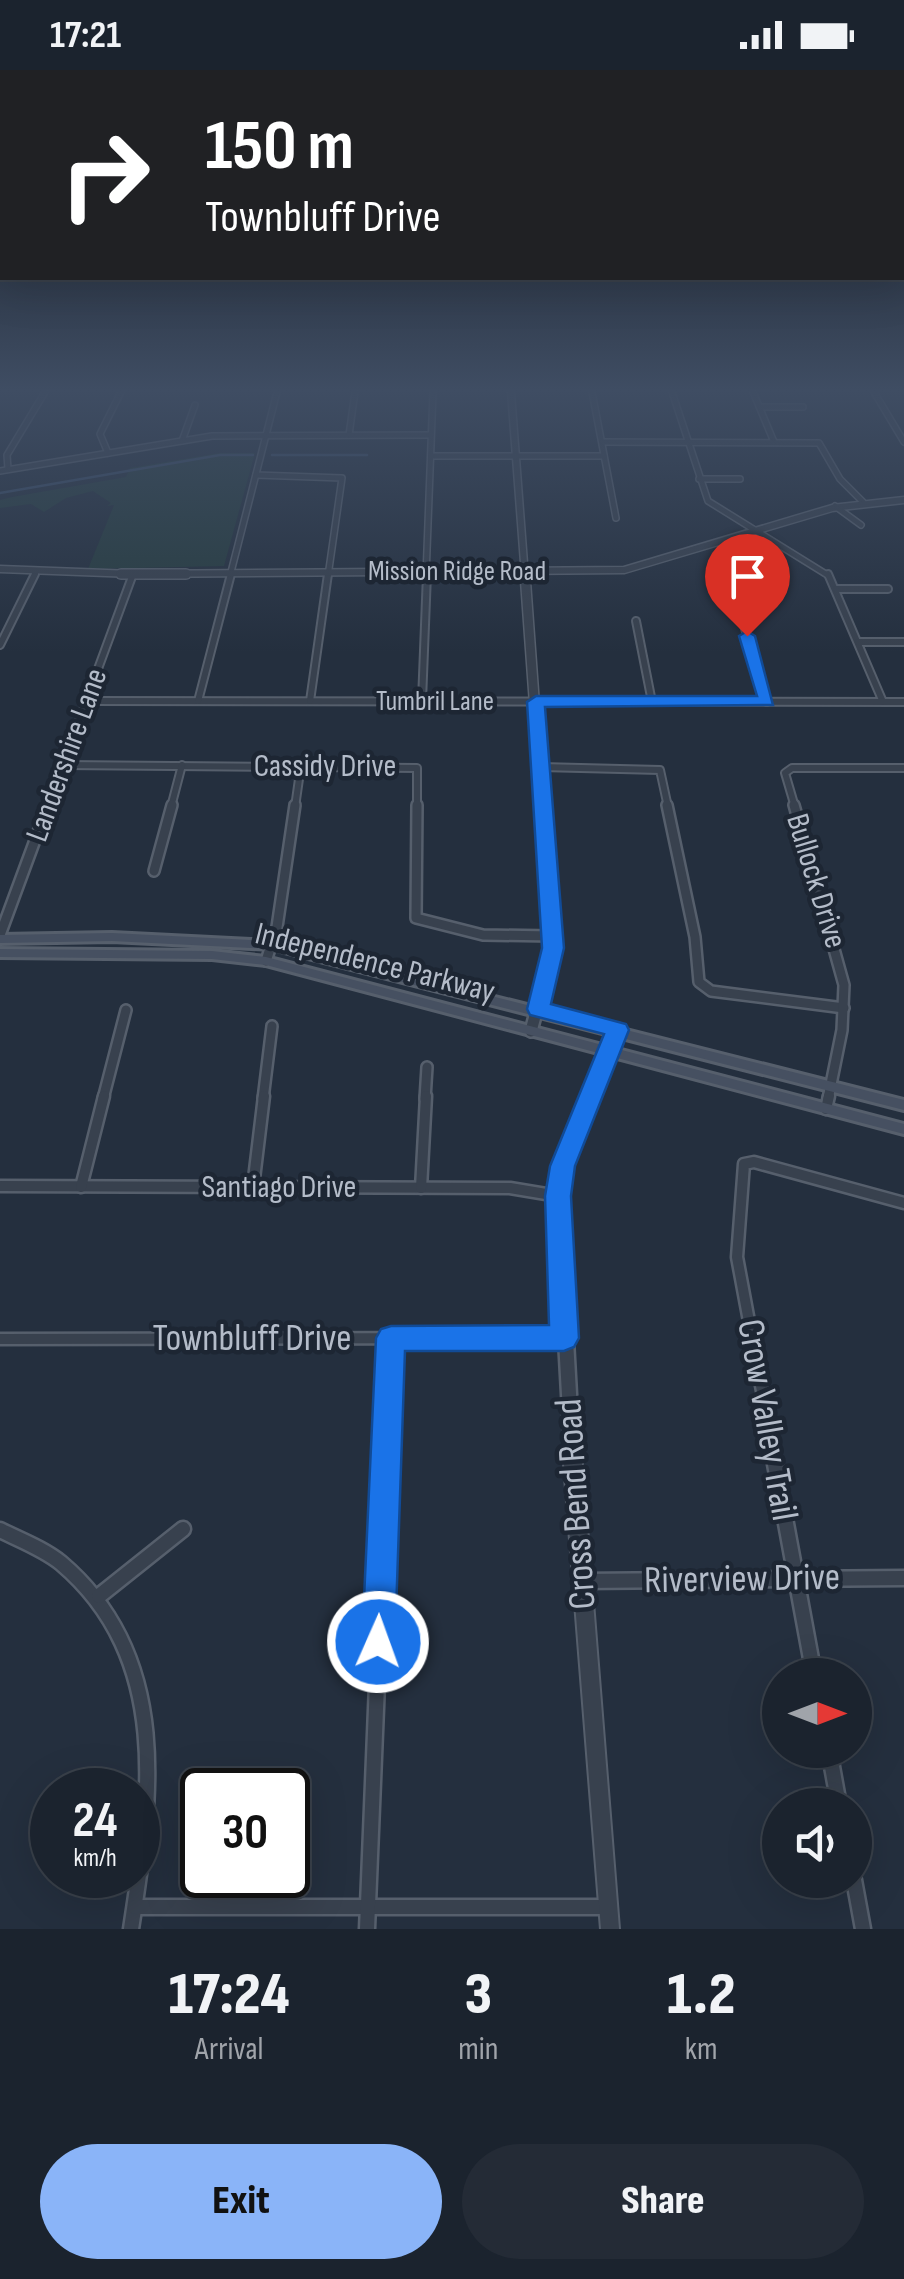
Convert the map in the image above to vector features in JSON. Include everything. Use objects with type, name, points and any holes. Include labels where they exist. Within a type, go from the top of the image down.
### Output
[{"type":"main road","name":"Independence Parkway","points":[[0,937],[274,944],[904,1105]]},
{"type":"main road","name":"Independence Parkway","points":[[0,953],[212,954],[266,961],[904,1128]]},
{"type":"street","points":[[198,701],[255,479]]},
{"type":"street","points":[[310,701],[342,479]]},
{"type":"street","points":[[422,701],[430,479]]},
{"type":"street","points":[[518,479],[552,936],[552,961],[531,1031]]},
{"type":"street","points":[[608,479],[616,518]]},
{"type":"street","points":[[699,479],[713,506],[820,566],[836,589],[884,702]]},
{"type":"street","points":[[730,479],[740,479]]},
{"type":"street","points":[[840,479],[862,502]]},
{"type":"street","name":"Mission Ridge Road","points":[[0,568],[34,573],[133,574],[640,568],[835,506],[904,500]]},
{"type":"street","points":[[835,506],[861,525]]},
{"type":"street","points":[[0,645],[34,573]]},
{"type":"street","name":"Landershire Lane","points":[[0,937],[133,574]]},
{"type":"street","points":[[836,589],[888,589]]},
{"type":"street","points":[[737,602],[767,702]]},
{"type":"street","points":[[636,621],[652,702]]},
{"type":"street","points":[[858,642],[904,642]]},
{"type":"street","name":"Tumbril Lane","points":[[86,701],[904,702]]},
{"type":"street","name":"Cassidy Drive","points":[[63,765],[416,768],[416,918],[483,934],[552,936]]},
{"type":"street","points":[[154,870],[182,765]]},
{"type":"street","points":[[266,961],[274,944],[301,765]]},
{"type":"street","points":[[541,767],[660,770],[686,887],[700,982],[712,992],[844,1008]]},
{"type":"street","name":"Bullock Drive","points":[[826,1109],[844,1008],[838,950],[785,774],[792,768],[904,768]]},
{"type":"street","points":[[81,1186],[126,1010]]},
{"type":"street","points":[[253,1186],[272,1026]]},
{"type":"street","name":"Cross Bend Road","points":[[610,1929],[580,1581],[558,1196],[570,1143],[618,1030]]},
{"type":"street","points":[[421,1188],[427,1067]]},
{"type":"street","name":"Crow Valley Trail","points":[[811,1658],[737,1257],[744,1164],[754,1162],[904,1203]]},
{"type":"street","name":"Santiago Drive","points":[[0,1186],[510,1188],[558,1196]]},
{"type":"street","points":[[367,1929],[391,1338]]},
{"type":"street","name":"Townbluff Drive","points":[[0,1339],[564,1338]]},
{"type":"street","points":[[99,1596],[183,1529]]},
{"type":"street","points":[[0,1530],[48,1552],[99,1596],[137,1673],[148,1731],[147,1815],[131,1929]]},
{"type":"street","name":"Riverview Drive","points":[[580,1581],[904,1578]]},
{"type":"street","points":[[857,1898],[863,1929]]},
{"type":"street","points":[[135,1907],[608,1907]]},
{"type":"green space","points":[[116,479],[248,479],[224,566],[88,569],[114,505],[107,506],[111,503],[93,491],[66,498],[44,512],[31,504],[0,508],[0,500]]},
{"type":"waterway","points":[[0,493],[82,479]]},
{"type":"route","points":[[378,1642],[391,1338],[564,1338],[558,1196],[562,1166],[618,1030],[538,1009],[553,948],[536,702],[767,702],[747,636]]}]
